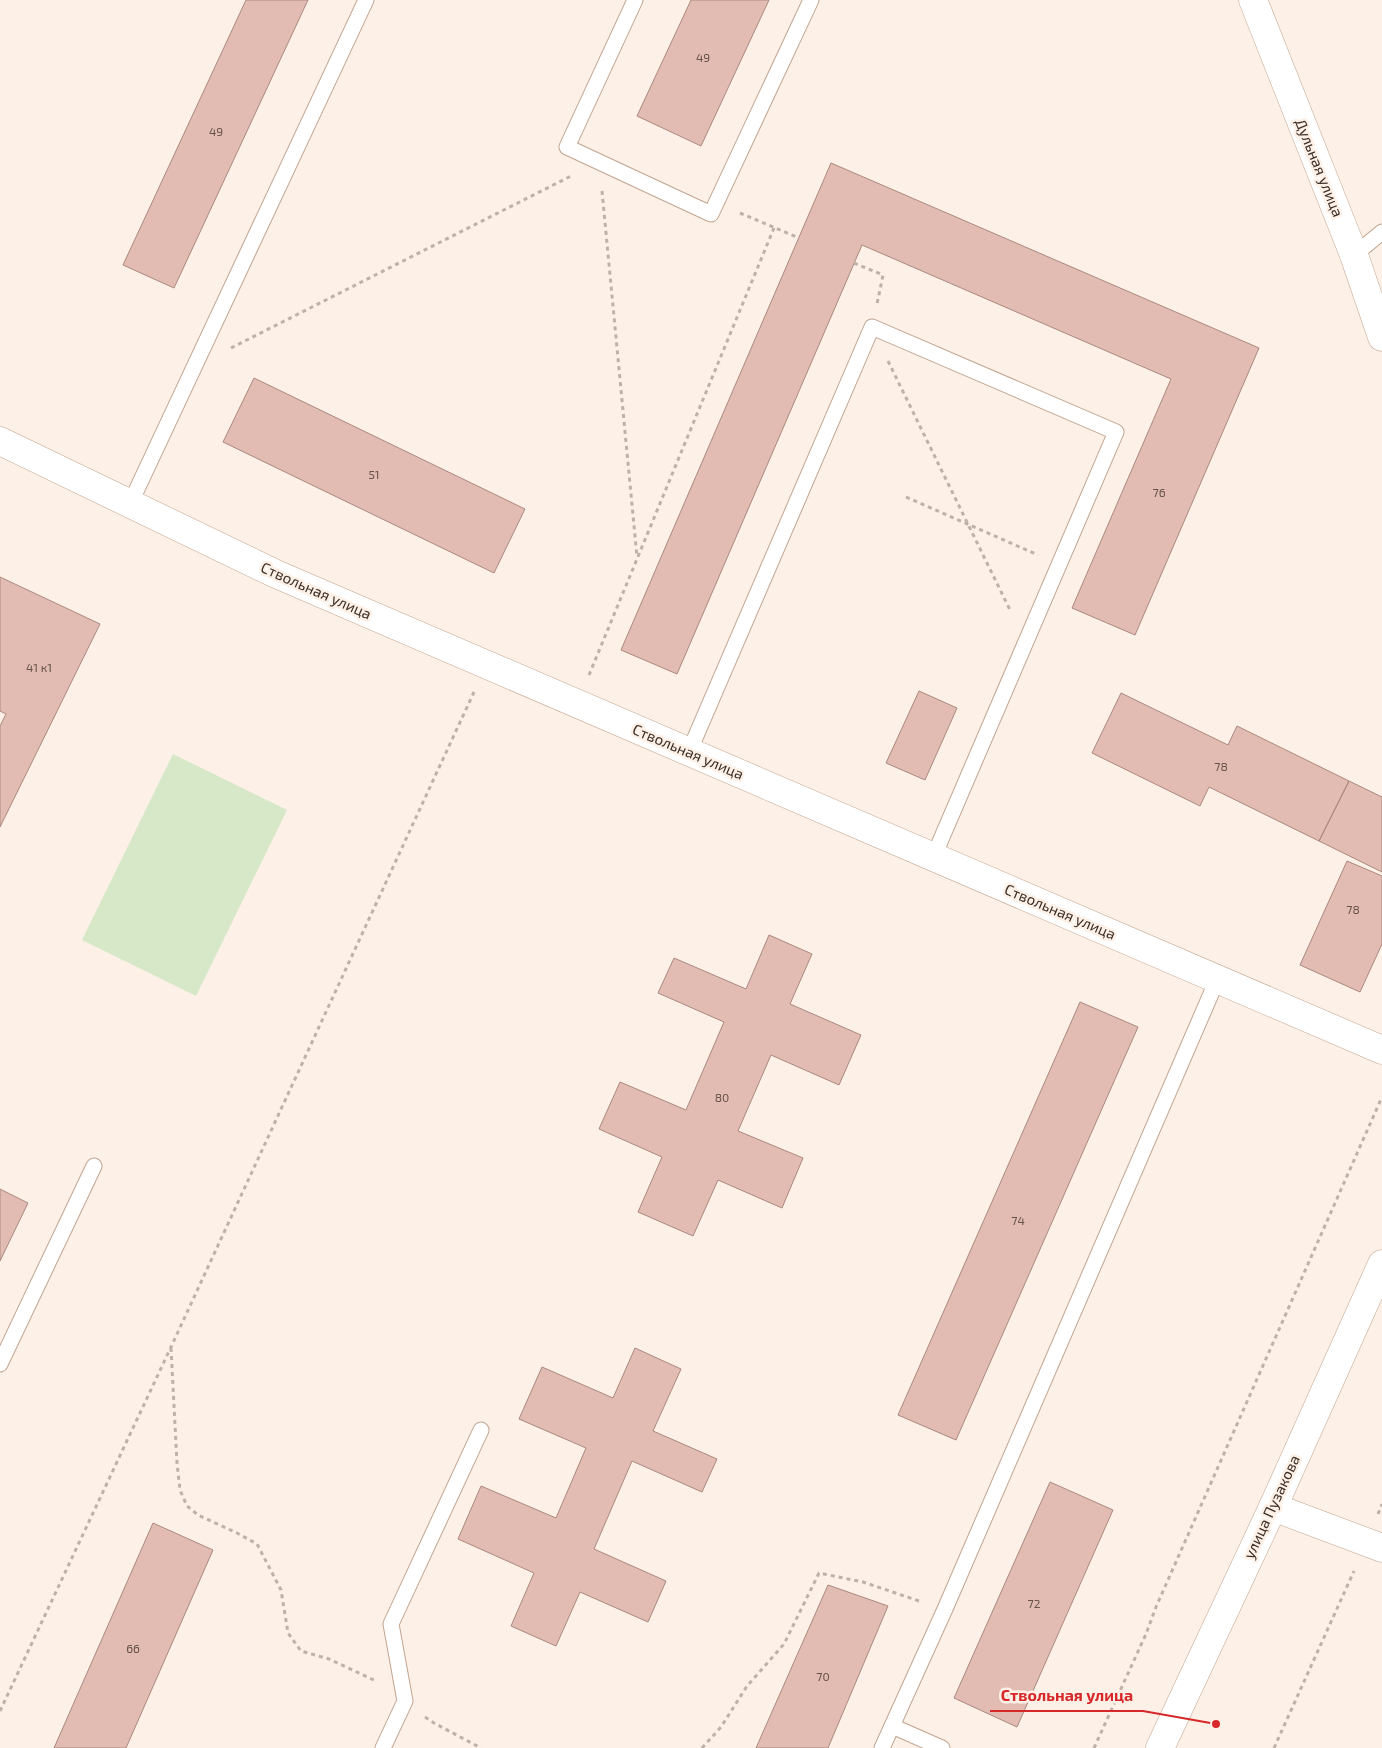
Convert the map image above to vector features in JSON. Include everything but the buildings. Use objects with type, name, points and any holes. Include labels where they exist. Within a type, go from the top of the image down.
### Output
[{"type":"street","name":"Дульная улица","points":[[1253,0],[1354,255],[1374,290],[1382,337]]},
{"type":"street","name":"Ствольная улица","points":[[0,441],[276,574],[1382,1050]]},
{"type":"street","name":"улица Пузакова","points":[[1160,1748],[1273,1507],[1382,1264]]},
{"type":"street","points":[[1273,1507],[1374,1545]]},
{"type":"lane","points":[[130,504],[366,0]]},
{"type":"lane","points":[[635,0],[567,147],[711,214],[811,0]]},
{"type":"lane","points":[[1354,255],[1382,232]]},
{"type":"lane","points":[[689,752],[872,327],[1116,432],[933,858]]},
{"type":"lane","points":[[882,1748],[945,1609],[1217,980]]},
{"type":"lane","points":[[0,1364],[94,1166]]},
{"type":"lane","points":[[383,1748],[405,1702],[391,1624],[481,1430]]},
{"type":"lane","points":[[892,1726],[942,1748]]},
{"type":"path","points":[[194,367],[599,162],[637,557]]},
{"type":"path","points":[[716,202],[799,238]]},
{"type":"path","points":[[577,704],[774,228]]},
{"type":"path","points":[[854,263],[883,276],[872,327],[1026,641]]},
{"type":"path","points":[[906,497],[1059,564]]},
{"type":"path","points":[[0,1711],[171,1347],[486,665]]},
{"type":"path","points":[[1094,1748],[1382,1097]]},
{"type":"path","points":[[171,1347],[177,1463],[180,1490],[187,1506],[198,1515],[256,1544],[280,1590],[288,1633],[301,1651],[329,1659],[381,1683],[434,1723],[481,1748]]},
{"type":"path","points":[[1274,1748],[1374,1545],[1382,1504]]},
{"type":"path","points":[[702,1748],[721,1727],[747,1686],[784,1644],[819,1573],[863,1582],[945,1609]]},
{"type":"green space","points":[[173,754],[287,810],[196,996],[82,940]]},
{"type":"place","name":"Ствольная улица","points":[[1216,1724]]}]
